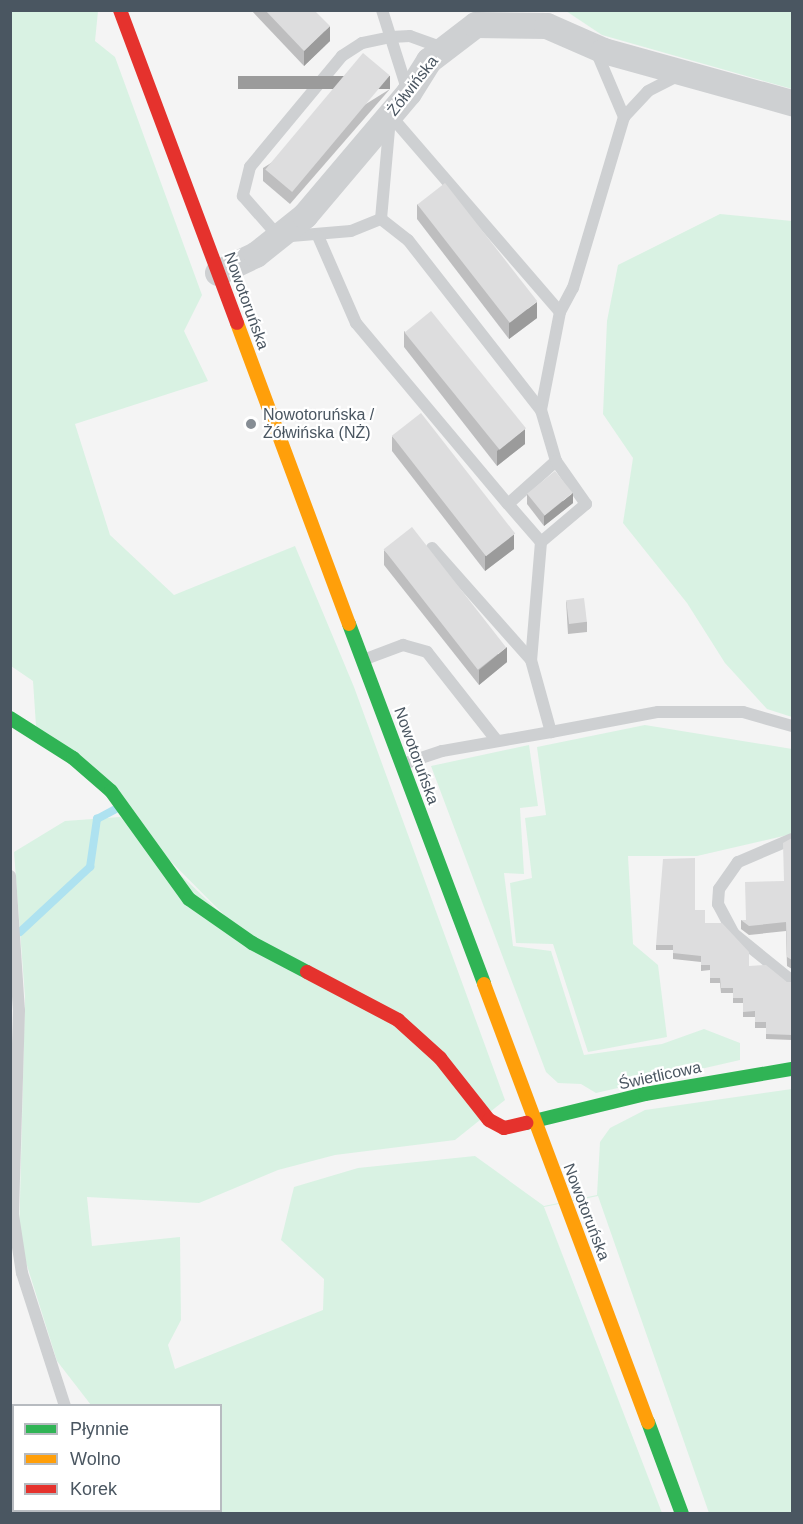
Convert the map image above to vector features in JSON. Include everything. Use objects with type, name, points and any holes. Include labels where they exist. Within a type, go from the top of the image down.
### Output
[{"type":"main road","name":"Nowotoruńska","points":[[120,10],[682,1514]]},
{"type":"main road","name":"Świetlicowa","points":[[10,718],[93,773],[189,899],[218,921],[398,1020],[440,1058],[489,1120],[504,1128],[536,1124],[645,1094],[792,1069]]},
{"type":"street","name":"Żółwińska","points":[[218,273],[256,255],[305,216],[409,93],[443,48],[476,25],[541,18],[595,47],[682,74],[792,103]]},
{"type":"lane","points":[[382,10],[409,93]]},
{"type":"lane","points":[[381,219],[318,236],[279,237],[243,196],[250,166],[342,56],[362,44],[391,37],[410,36],[443,48]]},
{"type":"lane","points":[[595,47],[624,117]]},
{"type":"lane","points":[[541,410],[560,312],[573,288],[624,117],[648,91],[682,74]]},
{"type":"lane","points":[[390,115],[560,312]]},
{"type":"lane","points":[[381,219],[390,115]]},
{"type":"lane","points":[[381,219],[408,240],[541,410],[556,461],[586,504],[542,542],[531,660],[551,732]]},
{"type":"lane","points":[[318,236],[356,323],[542,542]]},
{"type":"lane","points":[[508,504],[556,461]]},
{"type":"lane","points":[[432,548],[531,660]]},
{"type":"lane","points":[[363,660],[403,645],[427,652],[497,741]]},
{"type":"lane","points":[[402,765],[497,741],[658,711],[743,712],[792,726]]},
{"type":"lane","points":[[792,839],[738,862],[722,883],[718,904],[734,934],[792,981]]},
{"type":"lane","points":[[10,876],[19,1010],[13,1215],[22,1274],[64,1404]]},
{"type":"green space","points":[[10,11],[98,11],[95,41],[115,57],[202,295],[184,331],[208,381],[75,424],[110,535],[174,595],[295,546],[354,687],[505,1100],[455,1140],[335,1155],[278,1170],[199,1203],[87,1197],[92,1246],[180,1237],[181,1320],[168,1345],[175,1369],[323,1310],[324,1279],[281,1240],[294,1187],[358,1168],[475,1156],[544,1206],[597,1195],[600,1142],[610,1128],[645,1110],[792,1089],[792,1513],[709,1513],[598,1196],[544,1207],[662,1513],[172,1513],[222,1512],[222,1404],[90,1404],[57,1361],[19,1240],[25,997],[14,852],[65,821],[120,817],[252,943],[36,726],[33,681],[11,666]]},
{"type":"green space","points":[[566,11],[792,11],[792,89],[602,35]]},
{"type":"green space","points":[[720,214],[792,221],[792,717],[767,709],[725,663],[687,603],[623,523],[633,458],[603,414],[607,321],[618,265]]},
{"type":"green space","points":[[645,725],[792,749],[792,834],[697,856],[628,856],[633,944],[658,965],[667,1037],[588,1052],[553,944],[516,943],[510,883],[532,878],[525,818],[546,815],[537,747]]},
{"type":"green space","points":[[529,745],[538,806],[520,808],[524,874],[504,873],[513,946],[551,951],[584,1055],[662,1044],[704,1029],[740,1043],[740,1060],[596,1093],[581,1084],[558,1083],[546,1072],[431,766]]},
{"type":"building","points":[[265,10],[314,10],[330,26],[304,51]]},
{"type":"building","points":[[363,53],[390,75],[292,192],[265,169]]},
{"type":"building","points":[[445,183],[537,301],[510,323],[417,205]]},
{"type":"building","points":[[431,311],[526,428],[500,450],[405,332]]},
{"type":"building","points":[[421,413],[515,534],[486,556],[392,436]]},
{"type":"building","points":[[555,471],[573,493],[545,515],[527,494]]},
{"type":"building","points":[[412,527],[506,648],[478,670],[384,549]]},
{"type":"building","points":[[584,598],[587,622],[569,624],[566,600]]},
{"type":"building","points":[[792,838],[792,960],[787,957],[786,922],[749,926],[741,920],[746,920],[745,882],[784,881],[783,843]]},
{"type":"building","points":[[695,858],[695,910],[705,910],[705,923],[722,923],[749,952],[749,966],[766,965],[787,982],[792,982],[792,1035],[766,1034],[766,1022],[755,1022],[755,1011],[743,1012],[743,998],[733,998],[733,988],[721,988],[720,978],[710,978],[710,965],[701,965],[701,956],[673,953],[673,945],[656,945],[663,859]]},
{"type":"waterway","points":[[20,932],[90,867],[97,819],[116,809]]},
{"type":"traffic: fast","points":[[349,624],[484,984]]},
{"type":"traffic: fast","points":[[10,718],[73,758],[111,791],[189,899],[252,943],[307,972]]},
{"type":"traffic: fast","points":[[526,1123],[645,1094],[792,1069]]},
{"type":"traffic: fast","points":[[648,1422],[682,1514]]},
{"type":"traffic: slow","points":[[237,323],[349,624]]},
{"type":"traffic: slow","points":[[484,984],[648,1422]]},
{"type":"traffic: jam","points":[[120,10],[237,323]]},
{"type":"traffic: jam","points":[[307,972],[398,1020],[440,1058],[489,1120],[504,1128],[526,1123]]},
{"type":"place","name":"Nowotoruńska / Żółwińska (NŻ)","points":[[251,424]]}]
